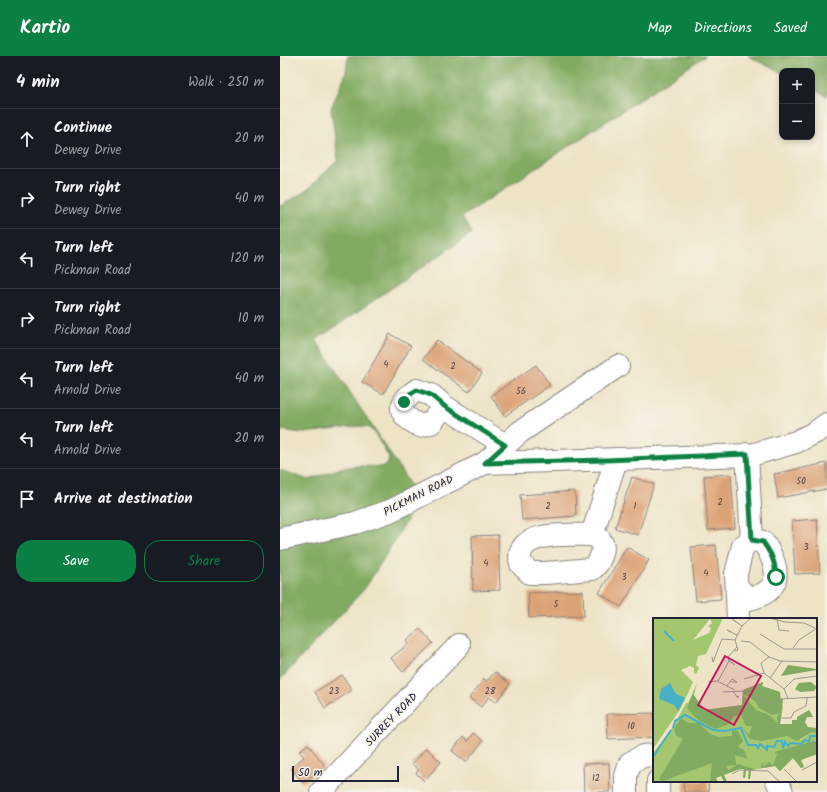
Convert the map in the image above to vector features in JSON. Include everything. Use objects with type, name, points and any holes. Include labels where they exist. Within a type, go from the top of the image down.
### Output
[{"type":"street","name":"PICKMAN ROAD","points":[[280,539],[355,523],[390,511],[485,463],[520,432],[618,366]]},
{"type":"street","points":[[444,406],[505,445]]},
{"type":"street","name":"PICKMAN ROAD","points":[[485,463],[751,455],[796,442],[827,424]]},
{"type":"street","points":[[747,454],[752,540]]},
{"type":"street","points":[[592,535],[616,460]]},
{"type":"street","points":[[737,587],[749,598],[761,596],[771,589],[776,577],[775,563],[763,542],[752,540],[743,546],[739,558],[736,574],[738,618]]},
{"type":"street","name":"SURREY ROAD","points":[[321,792],[459,645]]},
{"type":"street","points":[[626,792],[626,776],[630,763],[644,756],[653,755]]},
{"type":"street","points":[[777,782],[782,792]]},
{"type":"green space","points":[[348,56],[705,56],[462,217],[472,233],[316,340],[411,486],[409,517],[366,587],[280,680],[280,470],[309,480],[341,468],[358,466],[384,467],[388,463],[389,458],[375,433],[368,427],[360,426],[304,433],[280,430],[280,206],[306,191],[338,160],[331,108],[346,73]]},
{"type":"green space","points":[[748,56],[827,56],[827,96],[815,90],[815,68],[779,68],[779,72]]},
{"type":"building","points":[[390,334],[411,346],[383,394],[362,382]]},
{"type":"building","points":[[437,340],[482,373],[469,392],[423,359]]},
{"type":"building","points":[[536,365],[550,385],[505,416],[491,396]]},
{"type":"building","points":[[827,463],[827,489],[778,498],[774,474]]},
{"type":"building","points":[[731,474],[735,528],[708,530],[704,476]]},
{"type":"building","points":[[632,477],[654,484],[638,535],[615,528]]},
{"type":"building","points":[[575,491],[576,516],[522,520],[520,495]]},
{"type":"building","points":[[817,519],[820,573],[795,574],[792,521]]},
{"type":"building","points":[[498,535],[500,590],[473,591],[472,536]]},
{"type":"building","points":[[716,545],[721,599],[696,601],[691,547]]},
{"type":"building","points":[[627,547],[649,560],[621,607],[599,593]]},
{"type":"building","points":[[583,591],[584,616],[529,618],[528,593]]},
{"type":"building","points":[[420,629],[433,643],[403,672],[391,658],[409,643],[407,640]]},
{"type":"building","points":[[495,672],[510,684],[496,702],[489,697],[481,707],[469,698],[484,679],[487,681]]},
{"type":"building","points":[[342,675],[352,690],[325,708],[315,692]]},
{"type":"building","points":[[653,713],[653,737],[608,739],[607,714]]},
{"type":"building","points":[[473,733],[483,741],[466,762],[452,751],[463,737],[467,741]]},
{"type":"building","points":[[308,744],[325,766],[303,783],[291,768],[304,757],[299,751]]},
{"type":"building","points":[[426,748],[441,762],[424,781],[416,773],[419,770],[412,764]]},
{"type":"building","points":[[609,763],[610,792],[584,792],[583,764]]},
{"type":"building","points":[[683,782],[708,782],[709,792],[684,792]]},
{"type":"route","points":[[404,402],[410,394],[417,390],[431,395],[444,406],[505,445],[485,463],[747,454],[752,540],[763,542],[770,552],[775,563],[776,577]]}]
